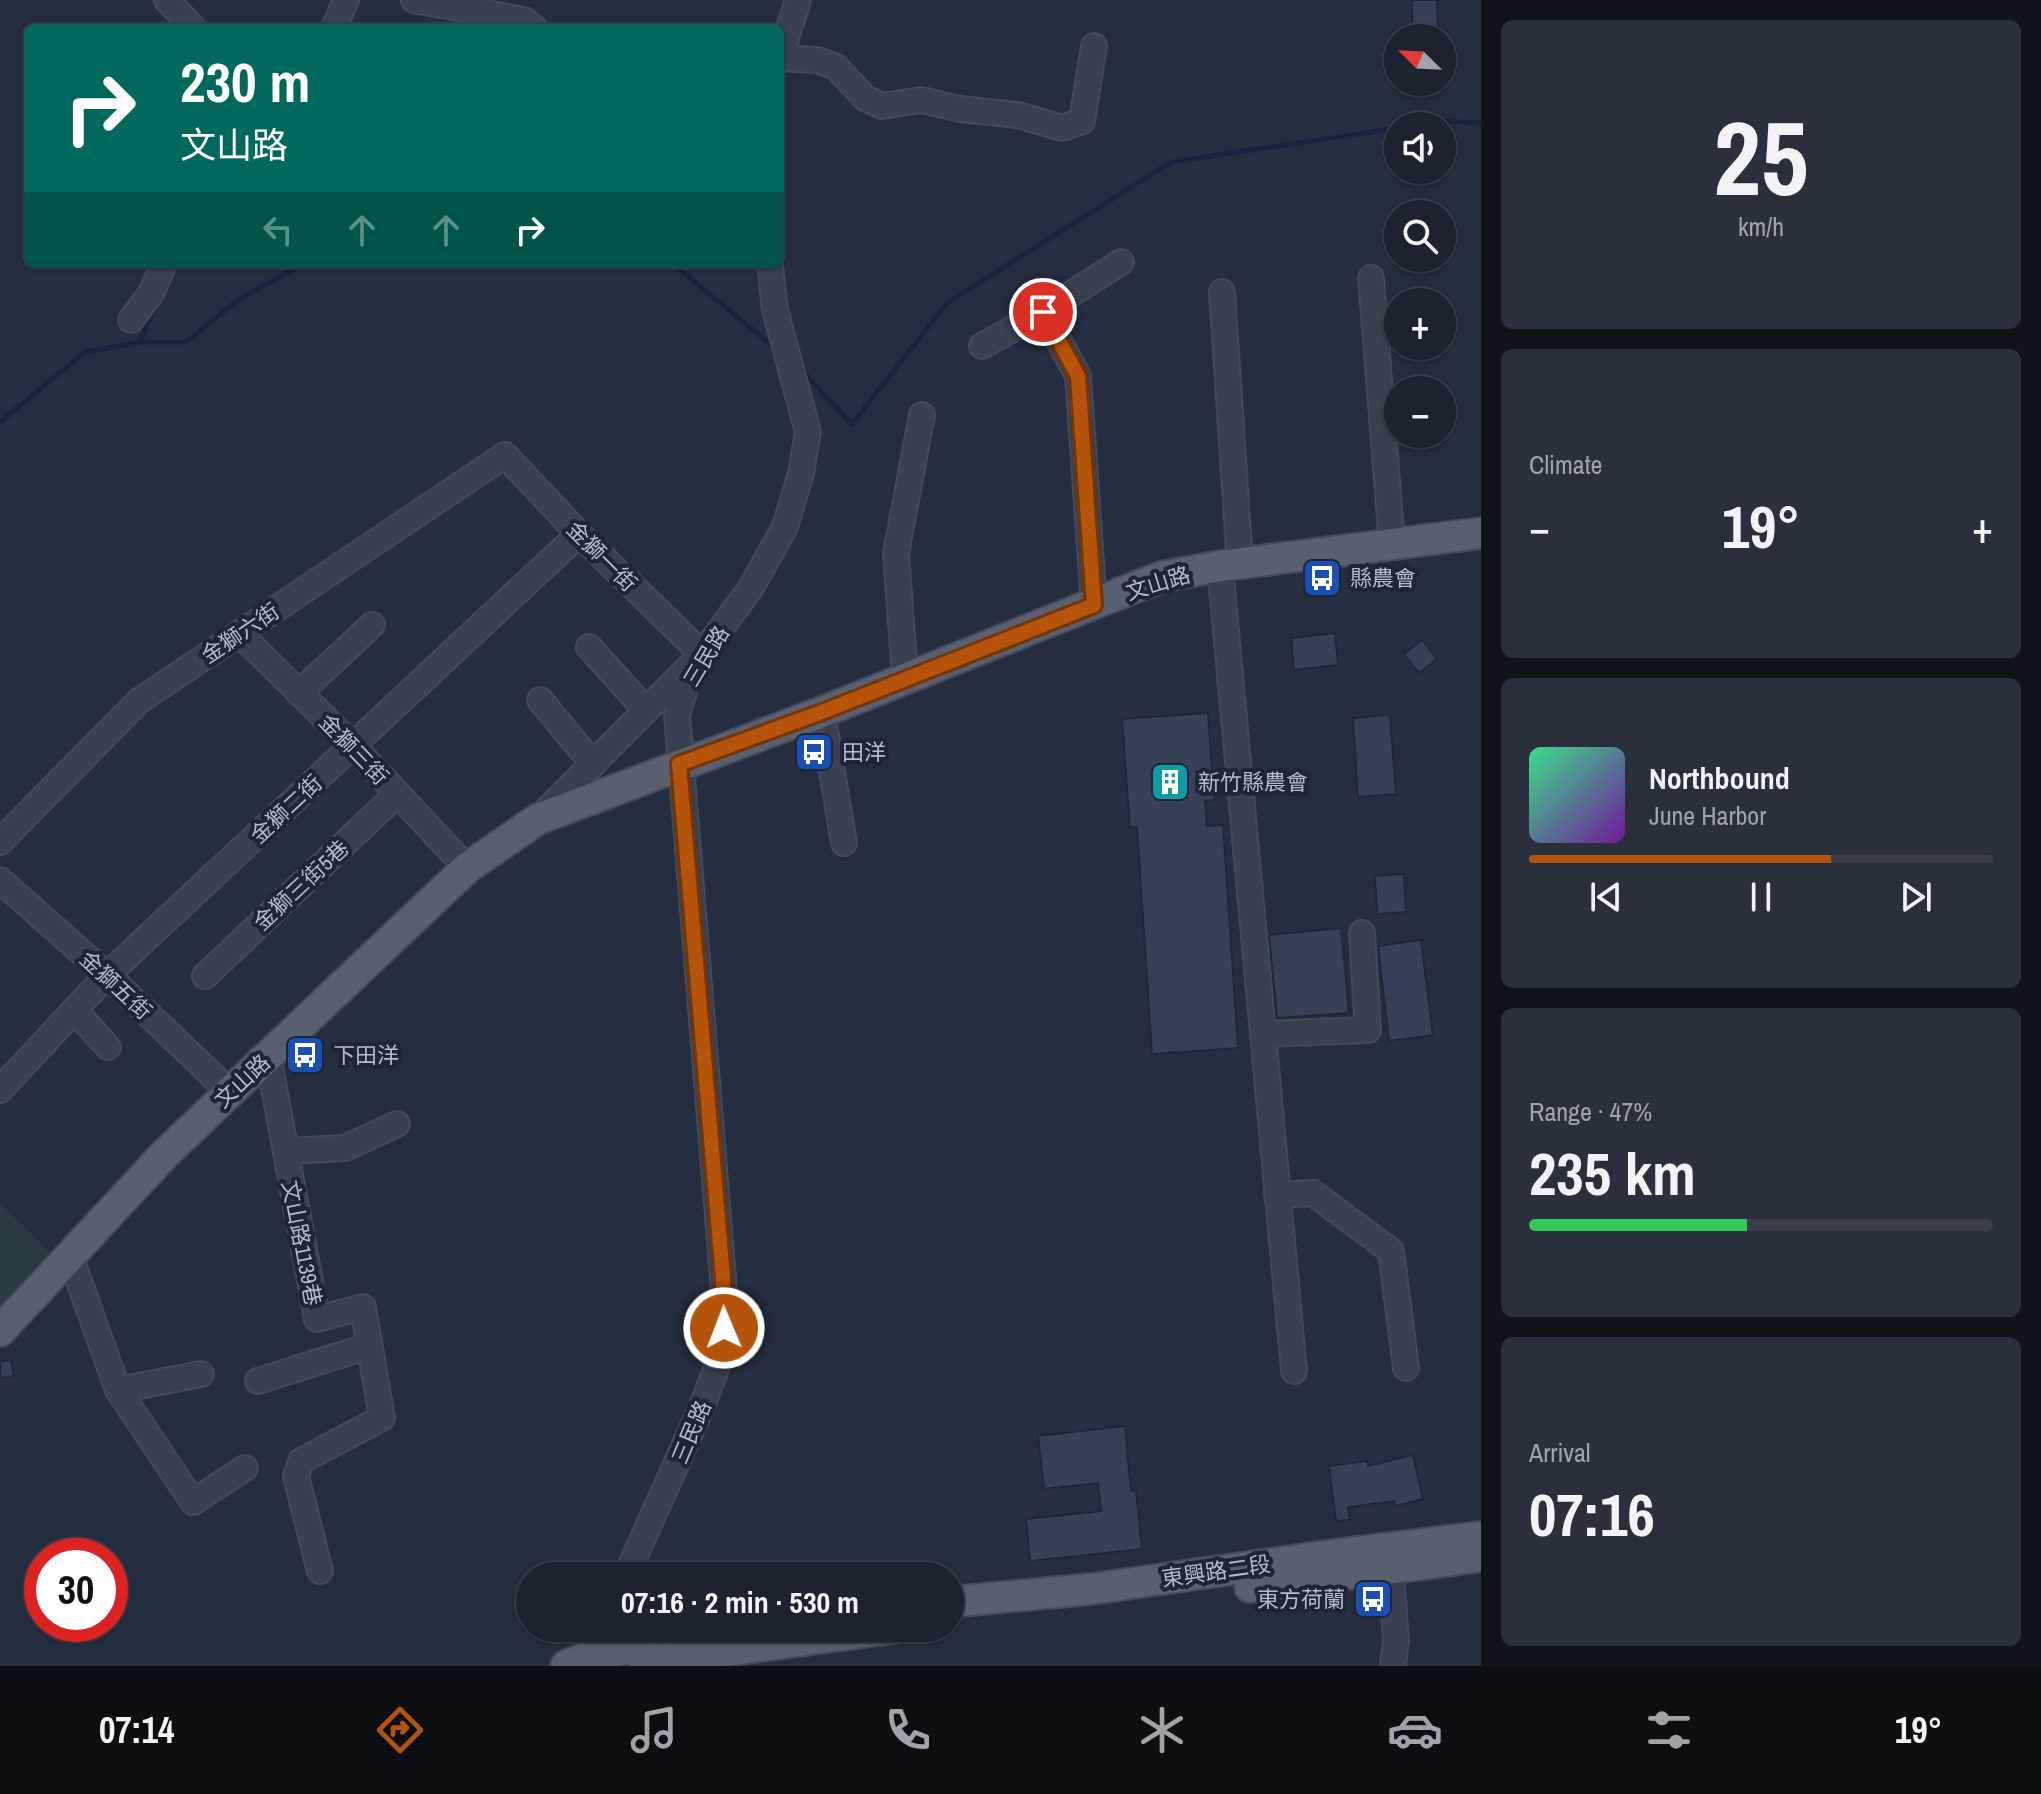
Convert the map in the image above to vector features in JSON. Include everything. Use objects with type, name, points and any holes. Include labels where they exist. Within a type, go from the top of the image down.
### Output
[{"type":"main road","name":"文山路","points":[[0,1331],[164,1155],[230,1092],[467,868],[538,819],[822,712],[1161,577],[1230,565],[1481,533]]},
{"type":"main road","name":"東興路二段","points":[[1390,1559],[1481,1537]]},
{"type":"main road","name":"東興路二段","points":[[964,1619],[1158,1588],[1390,1559],[1481,1557]]},
{"type":"main road","name":"東興路二段","points":[[964,1601],[1091,1589],[1158,1588]]},
{"type":"main road","points":[[579,1663],[673,1642]]},
{"type":"main road","points":[[644,1666],[672,1658],[790,1642]]},
{"type":"street","points":[[167,0],[189,24]]},
{"type":"street","points":[[336,24],[346,0]]},
{"type":"street","points":[[414,0],[524,20],[529,24]]},
{"type":"street","points":[[784,45],[798,0]]},
{"type":"street","points":[[784,58],[817,60],[836,67],[865,98],[882,106],[922,100],[960,109],[1018,115],[1062,128],[1082,121],[1094,46]]},
{"type":"street","points":[[982,346],[1043,312],[1121,262]]},
{"type":"street","points":[[131,320],[151,293],[162,268]]},
{"type":"street","name":"三民路","points":[[632,1562],[703,1404],[717,1366],[724,1328],[722,1262],[677,715],[686,685],[702,654],[750,589],[785,527],[801,473],[808,432],[777,321],[770,268]]},
{"type":"street","points":[[1371,278],[1392,544]]},
{"type":"street","points":[[1222,292],[1230,565],[1263,1034],[1294,1371]]},
{"type":"street","points":[[1043,312],[1078,376],[1094,605]]},
{"type":"street","points":[[905,677],[896,553],[922,415]]},
{"type":"street","name":"金獅一街","points":[[505,455],[579,534],[702,654]]},
{"type":"street","name":"金獅六街","points":[[0,842],[139,701],[505,455]]},
{"type":"street","name":"金獅二街","points":[[0,1090],[107,975],[579,534]]},
{"type":"street","points":[[299,693],[372,625]]},
{"type":"street","name":"金獅三街","points":[[239,633],[353,746],[467,868]]},
{"type":"street","points":[[589,647],[646,710]]},
{"type":"street","name":"文山路","points":[[538,819],[702,654]]},
{"type":"street","points":[[540,700],[593,764]]},
{"type":"street","points":[[822,712],[844,843]]},
{"type":"street","name":"金獅三街5巷","points":[[205,976],[397,794]]},
{"type":"street","name":"金獅五街","points":[[0,880],[107,975],[230,1092]]},
{"type":"street","points":[[1263,1034],[1368,1030],[1362,933]]},
{"type":"street","points":[[74,1010],[108,1047]]},
{"type":"street","name":"文山路1139巷","points":[[268,1056],[317,1319],[363,1307],[382,1418],[301,1461],[296,1476],[320,1571]]},
{"type":"street","points":[[286,1151],[345,1148],[397,1124]]},
{"type":"street","points":[[1277,1195],[1313,1193],[1391,1251],[1406,1368]]},
{"type":"street","points":[[70,1256],[118,1390],[193,1502],[245,1468]]},
{"type":"street","points":[[258,1381],[369,1346]]},
{"type":"street","points":[[118,1390],[201,1374]]},
{"type":"street","points":[[1390,1559],[1396,1640],[1393,1666]]},
{"type":"street","points":[[579,1663],[592,1642]]},
{"type":"green space","points":[[0,1203],[52,1254],[0,1308]]},
{"type":"building","points":[[1412,0],[1437,0],[1438,24],[1413,24]]},
{"type":"building","points":[[1335,633],[1338,665],[1294,670],[1291,638]]},
{"type":"building","points":[[1422,640],[1437,659],[1419,673],[1404,654]]},
{"type":"building","points":[[1208,713],[1214,800],[1205,801],[1207,826],[1223,825],[1238,1048],[1152,1054],[1137,827],[1130,828],[1122,719]]},
{"type":"building","points":[[1390,715],[1396,794],[1358,797],[1353,718]]},
{"type":"building","points":[[1404,874],[1406,912],[1377,914],[1375,876]]},
{"type":"building","points":[[1341,928],[1349,1013],[1277,1018],[1269,935]]},
{"type":"building","points":[[1421,940],[1433,1035],[1389,1041],[1378,946]]},
{"type":"building","points":[[11,1360],[14,1376],[0,1378],[0,1362]]},
{"type":"building","points":[[1125,1426],[1131,1491],[1136,1490],[1142,1549],[1030,1561],[1026,1519],[1101,1511],[1098,1483],[1044,1489],[1038,1436]]},
{"type":"building","points":[[1413,1455],[1423,1499],[1395,1506],[1394,1501],[1348,1507],[1350,1520],[1336,1521],[1329,1466],[1367,1461],[1368,1466]]},
{"type":"waterway","points":[[199,20],[204,24]]},
{"type":"waterway","points":[[1456,122],[1481,123]]},
{"type":"waterway","points":[[806,375],[852,424],[947,303],[1171,162],[1384,130]]},
{"type":"waterway","points":[[140,342],[186,342],[237,301],[295,268]]},
{"type":"waterway","points":[[678,268],[770,344]]},
{"type":"waterway","points":[[0,422],[85,352],[140,342],[155,305]]},
{"type":"place","name":"縣農會","points":[[1322,578]]},
{"type":"place","name":"田洋","points":[[814,752]]},
{"type":"place","name":"新竹縣農會","points":[[1170,782]]},
{"type":"place","name":"下田洋","points":[[305,1055]]},
{"type":"place","name":"東方荷蘭","points":[[1373,1599]]},
{"type":"route","points":[[724,1328],[723,1278],[679,764],[822,712],[1094,605],[1078,376],[1043,312]]}]
